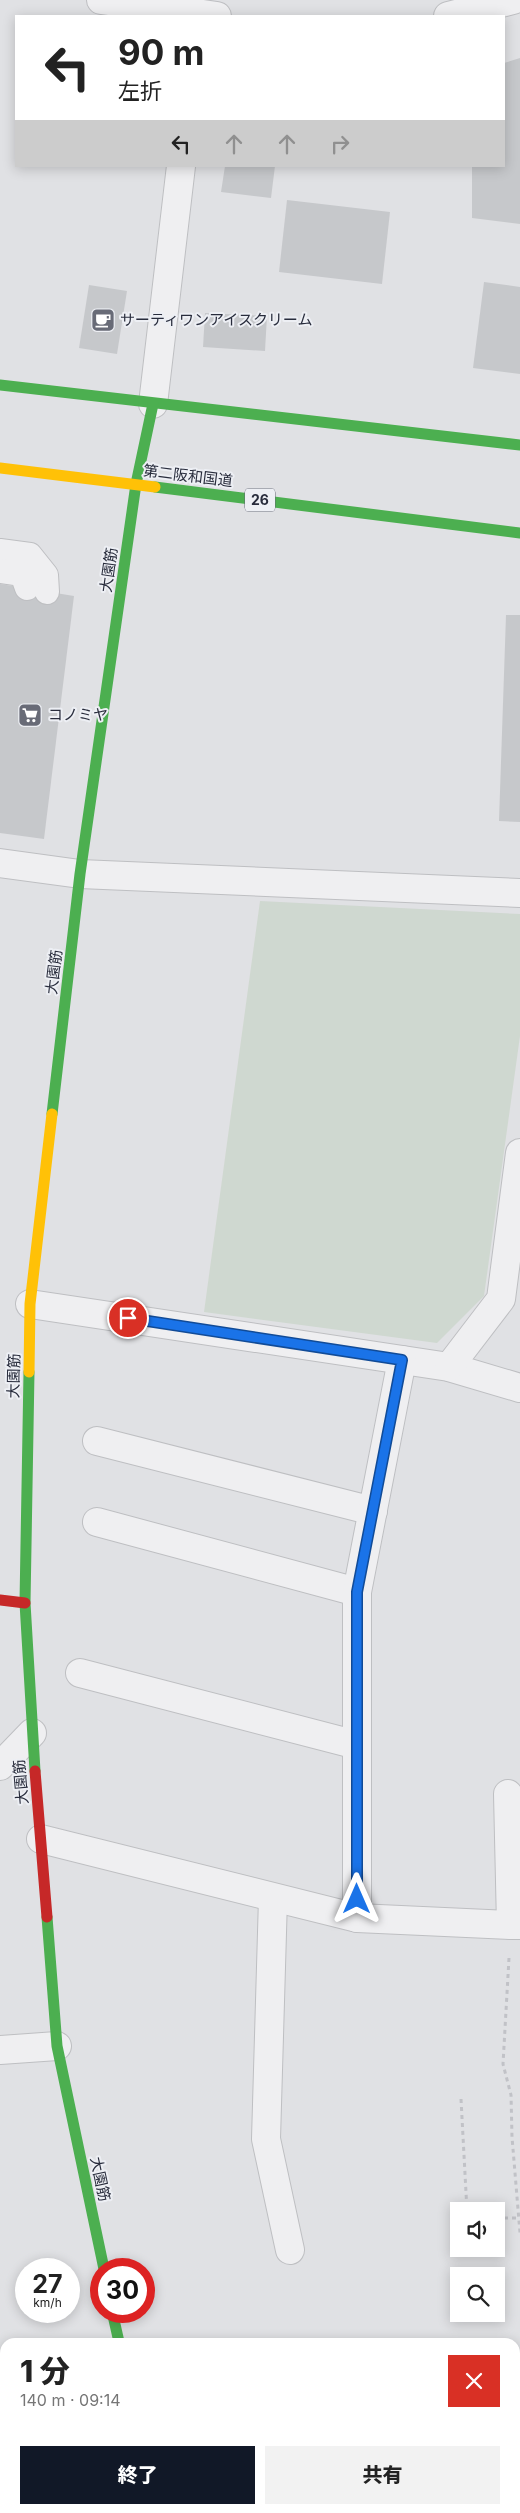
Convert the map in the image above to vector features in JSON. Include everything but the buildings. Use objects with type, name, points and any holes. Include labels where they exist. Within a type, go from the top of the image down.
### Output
[{"type":"main road","points":[[0,385],[520,445]]},
{"type":"main road","name":"大園筋","points":[[102,2258],[57,2046],[32,1733],[26,1603],[30,1304],[80,874],[136,484],[153,404]]},
{"type":"main road","name":"第二阪和国道","points":[[0,468],[520,533]]},
{"type":"main road","points":[[0,1600],[26,1603]]},
{"type":"main road","points":[[115,2323],[118,2338]]},
{"type":"street","points":[[101,0],[204,12]]},
{"type":"street","points":[[452,15],[513,0]]},
{"type":"street","points":[[153,404],[181,167]]},
{"type":"street","points":[[0,863],[80,874],[520,893]]},
{"type":"street","points":[[449,1367],[501,1299],[520,1153]]},
{"type":"street","points":[[30,1304],[449,1367],[520,1388]]},
{"type":"street","points":[[357,1918],[357,1592],[402,1360]]},
{"type":"street","points":[[97,1441],[373,1511]]},
{"type":"street","points":[[97,1522],[357,1592]]},
{"type":"street","points":[[80,1673],[357,1745]]},
{"type":"street","points":[[0,1766],[32,1733]]},
{"type":"street","points":[[41,1840],[357,1918],[516,1925],[508,1794]]},
{"type":"street","points":[[273,1898],[266,2139],[290,2250]]},
{"type":"street","points":[[0,2050],[57,2046]]},
{"type":"lane","points":[[0,551],[30,555],[46,575],[37,590],[22,574],[0,571]]},
{"type":"path","points":[[516,1925],[503,2064],[512,2095],[520,2233]]},
{"type":"path","points":[[461,2099],[467,2202]]},
{"type":"path","points":[[505,2218],[518,2218]]},
{"type":"shaded area","points":[[260,901],[520,914],[520,1036],[484,1296],[437,1343],[204,1312]]},
{"type":"traffic: fast","points":[[0,385],[520,445]]},
{"type":"traffic: fast","points":[[52,1114],[80,874],[136,484],[153,404]]},
{"type":"traffic: fast","points":[[155,487],[520,533]]},
{"type":"traffic: fast","points":[[29,1372],[25,1603],[35,1771]]},
{"type":"traffic: fast","points":[[47,1917],[57,2046],[102,2258]]},
{"type":"traffic: fast","points":[[115,2323],[118,2338]]},
{"type":"traffic: slow","points":[[0,468],[155,487]]},
{"type":"traffic: slow","points":[[29,1372],[30,1304],[52,1114]]},
{"type":"traffic: jam","points":[[0,1600],[25,1603]]},
{"type":"traffic: jam","points":[[35,1771],[47,1917]]},
{"type":"place","name":"サーティワンアイスクリーム","points":[[103,320]]},
{"type":"place","name":"コノミヤ","points":[[30,715]]},
{"type":"route","points":[[128,1318],[402,1360],[357,1592],[357,1899]]}]
